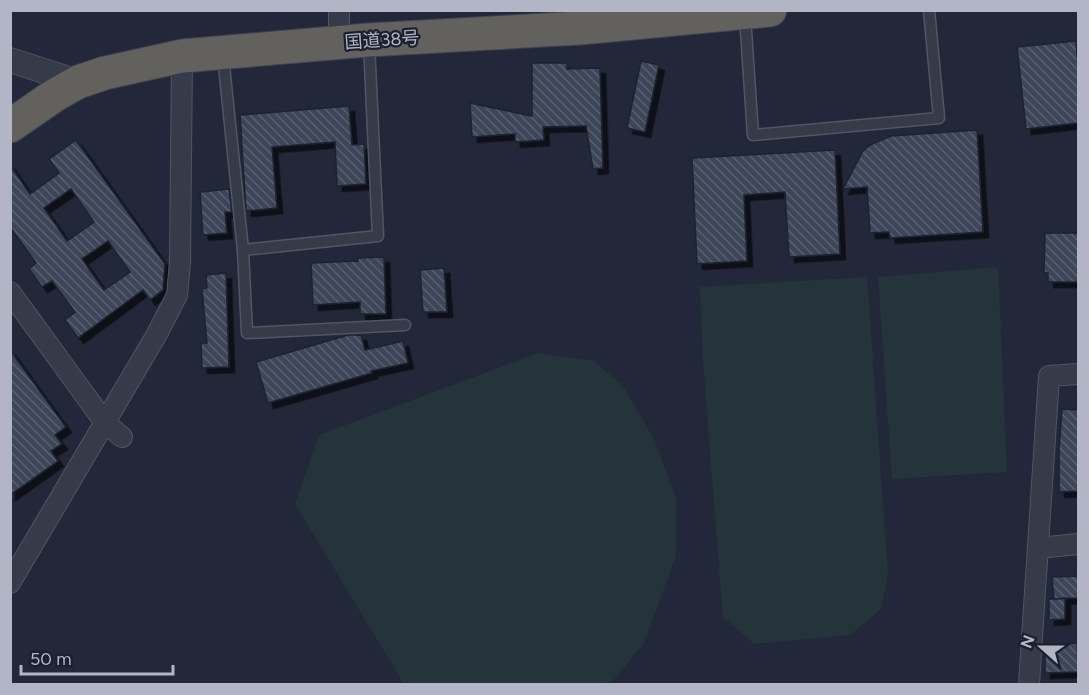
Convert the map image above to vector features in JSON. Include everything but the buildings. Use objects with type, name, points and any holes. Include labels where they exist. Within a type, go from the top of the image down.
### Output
[{"type":"highway","name":"国道38号","points":[[10,126],[55,94],[78,82],[105,73],[182,56],[627,17],[757,12]]},
{"type":"street","points":[[339,10],[353,41]]},
{"type":"street","points":[[10,583],[106,424],[158,334],[177,295],[180,262],[182,56]]},
{"type":"street","points":[[10,60],[78,82]]},
{"type":"street","points":[[10,292],[106,424],[122,437]]},
{"type":"street","points":[[1029,684],[1049,376],[1078,374]]},
{"type":"street","points":[[1038,548],[1078,544]]},
{"type":"lane","points":[[757,12],[753,135],[939,118],[929,10]]},
{"type":"lane","points":[[243,250],[378,236],[353,41]]},
{"type":"lane","points":[[223,52],[243,250],[247,333],[405,325]]},
{"type":"shaded area","points":[[998,267],[1007,472],[892,479],[878,277]]},
{"type":"shaded area","points":[[867,277],[888,575],[881,609],[850,635],[754,644],[723,617],[703,362],[700,287]]},
{"type":"shaded area","points":[[538,353],[594,361],[623,386],[654,439],[676,498],[676,556],[644,643],[615,679],[605,684],[404,684],[295,504],[319,435]]}]
